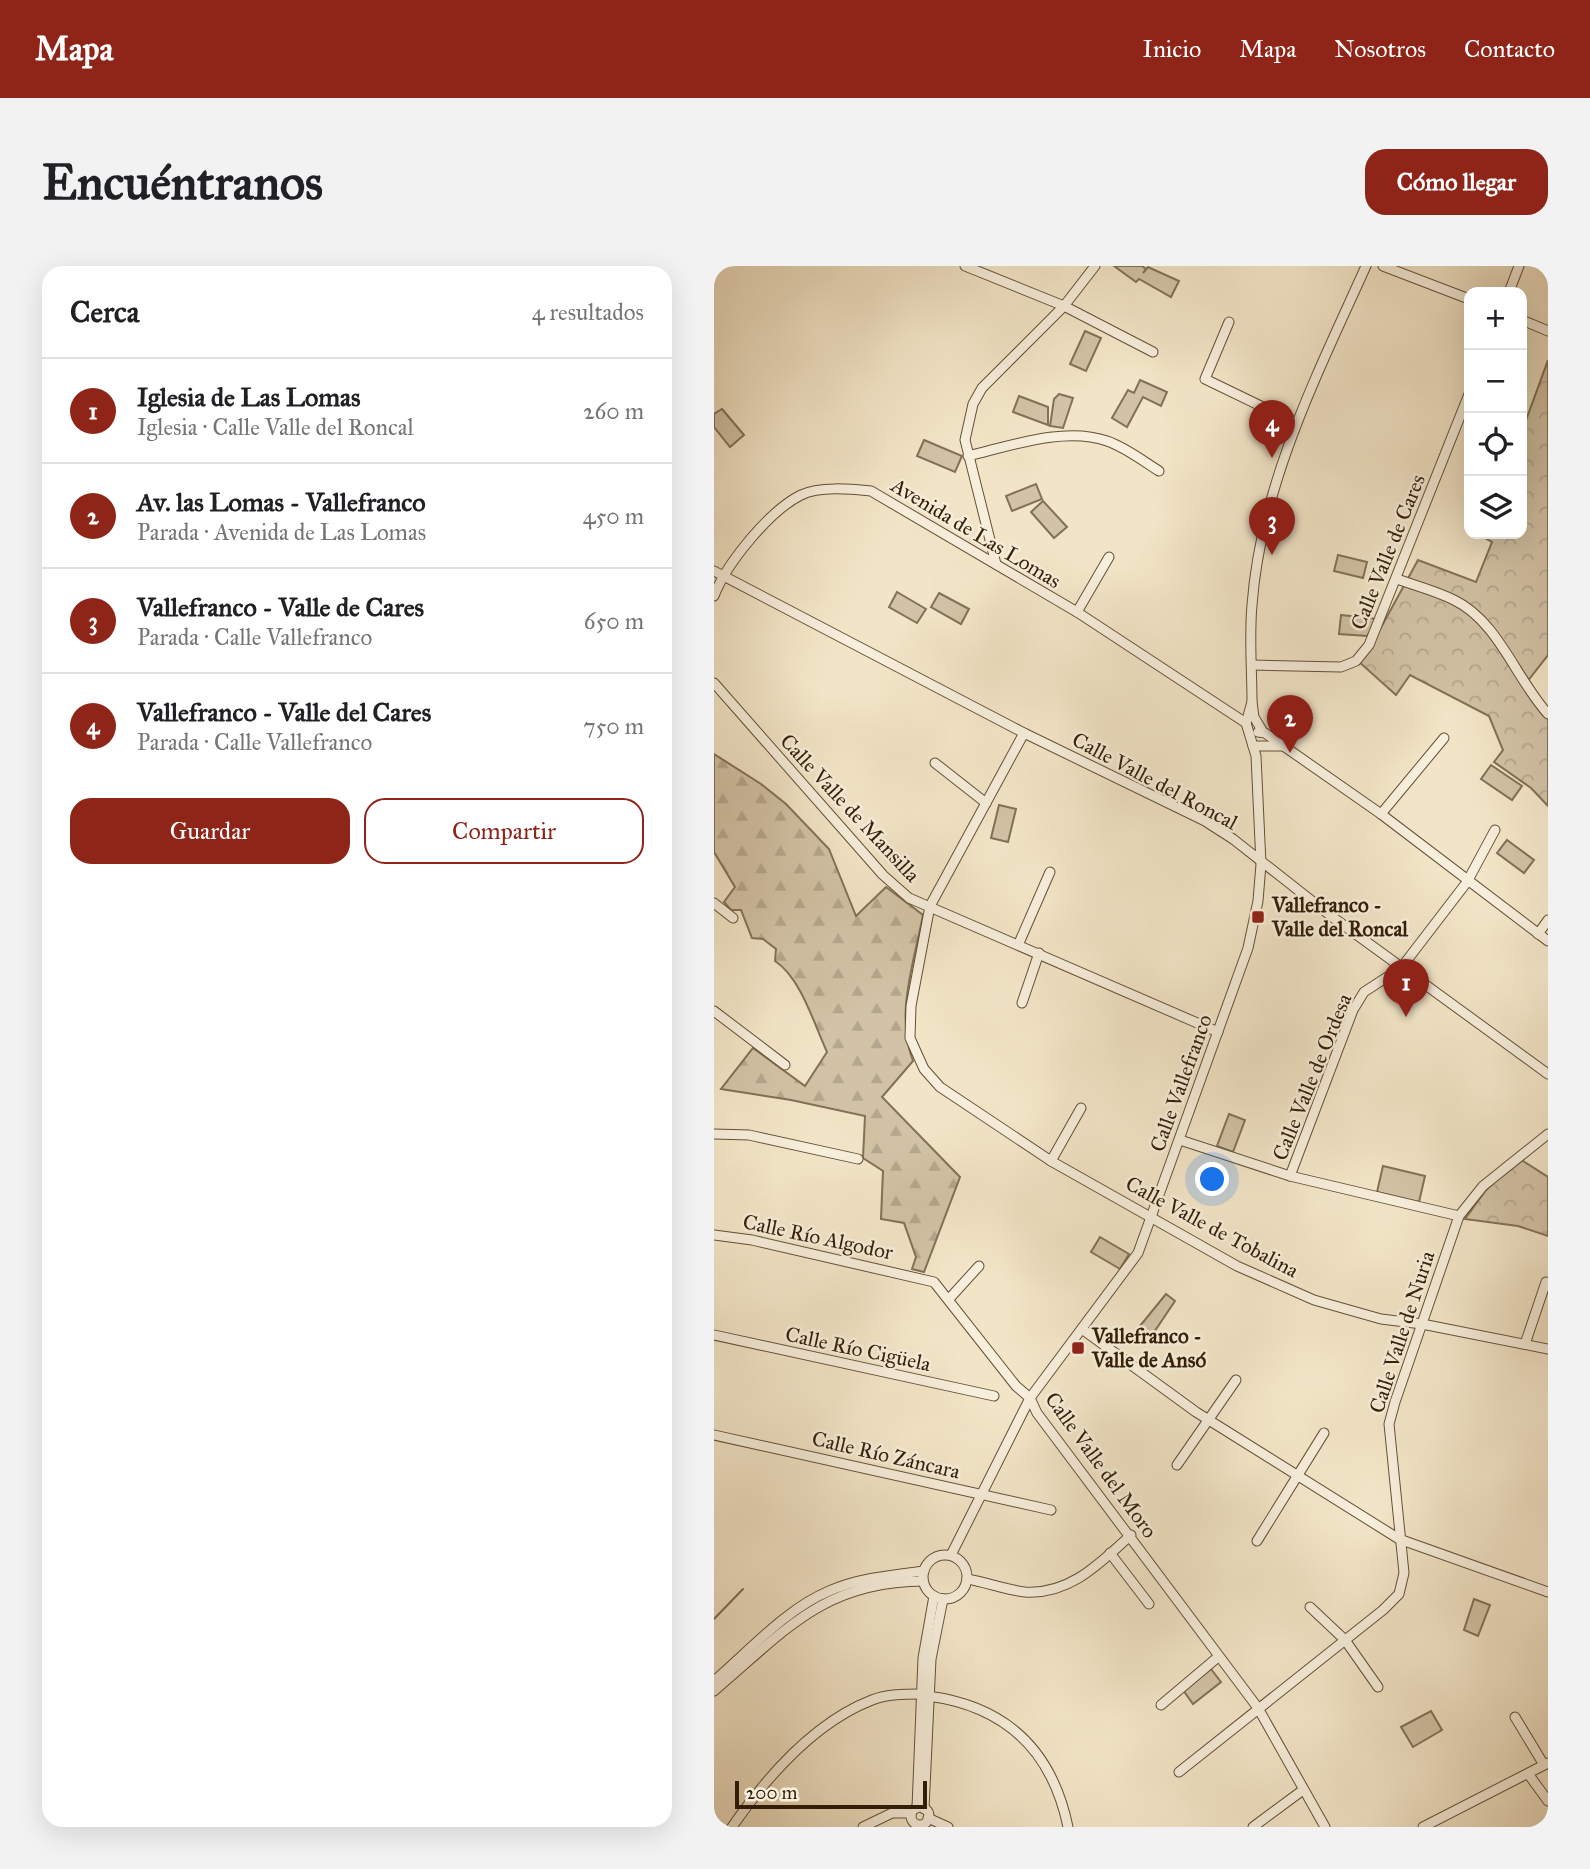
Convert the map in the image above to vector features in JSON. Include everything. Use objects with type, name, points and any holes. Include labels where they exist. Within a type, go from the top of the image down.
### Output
[{"type":"street","points":[[965,266],[1064,306],[1153,352]]},
{"type":"street","points":[[996,564],[968,456],[967,423],[972,404],[982,388],[1064,306],[1095,266]]},
{"type":"street","name":"Calle Vallefranco","points":[[951,1555],[1030,1398],[1138,1253],[1248,947],[1258,901],[1261,864],[1249,718],[1252,702],[1252,606],[1256,575],[1281,462],[1366,266]]},
{"type":"street","points":[[1383,266],[1464,297]]},
{"type":"street","points":[[1511,287],[1519,266]]},
{"type":"street","points":[[1229,322],[1205,379],[1296,423]]},
{"type":"street","points":[[1527,322],[1548,331]]},
{"type":"street","name":"Calle Valle de Cares","points":[[1252,665],[1317,669],[1341,667],[1356,662],[1369,645],[1397,579],[1464,407]]},
{"type":"street","points":[[968,456],[1051,439],[1090,437],[1109,441],[1159,471]]},
{"type":"street","name":"Avenida de Las Lomas","points":[[718,573],[802,494],[845,489],[871,491],[1077,612],[1235,713],[1249,718]]},
{"type":"street","name":"Avenida de Las Lomas","points":[[1077,612],[1109,558]]},
{"type":"street","points":[[714,596],[718,573]]},
{"type":"street","name":"Calle Valle del Roncal","points":[[718,573],[1024,733],[1205,821],[1233,839],[1261,864],[1548,1074]]},
{"type":"street","points":[[1397,579],[1456,600],[1479,619],[1495,637],[1548,714]]},
{"type":"street","name":"Calle Valle de Mansilla","points":[[714,683],[892,885],[909,898],[1019,943],[1217,1032]]},
{"type":"street","name":"Calle Vallefranco","points":[[1249,718],[1264,733]]},
{"type":"street","name":"Calle Valle de Tobalina","points":[[1024,733],[930,906],[911,1006],[910,1038],[916,1055],[940,1087],[1051,1161],[1151,1214],[1237,1266],[1314,1300],[1381,1319],[1422,1324],[1548,1349]]},
{"type":"street","points":[[1252,742],[1264,733]]},
{"type":"street","points":[[1264,733],[1266,746]]},
{"type":"street","points":[[1264,733],[1381,814],[1548,941]]},
{"type":"street","points":[[1381,814],[1444,738]]},
{"type":"street","points":[[1252,742],[1283,747]]},
{"type":"street","points":[[935,763],[986,803]]},
{"type":"street","name":"Calle Valle de Ordesa","points":[[1290,1176],[1353,1010],[1364,992],[1401,968],[1467,882],[1495,830]]},
{"type":"street","points":[[1019,943],[1050,872]]},
{"type":"street","points":[[714,903],[733,918]]},
{"type":"street","points":[[1538,934],[1548,920]]},
{"type":"street","points":[[1022,1003],[1039,953]]},
{"type":"street","points":[[714,1011],[785,1065]]},
{"type":"street","points":[[1051,1161],[1081,1108]]},
{"type":"street","points":[[714,1134],[749,1135],[858,1159]]},
{"type":"street","name":"Calle Valle de Nuria","points":[[1179,1772],[1399,1594],[1404,1573],[1389,1424],[1460,1216],[1483,1186],[1548,1134]]},
{"type":"street","points":[[1180,1140],[1290,1176],[1460,1216]]},
{"type":"street","name":"Calle Río Algodor","points":[[714,1235],[915,1276]]},
{"type":"street","points":[[949,1299],[979,1266]]},
{"type":"street","name":"Calle Valle del Moro","points":[[915,1276],[934,1282],[1016,1386],[1030,1398],[1037,1413],[1258,1708],[1325,1827]]},
{"type":"street","points":[[1525,1343],[1546,1282]]},
{"type":"street","points":[[1082,1329],[1209,1420],[1399,1539],[1548,1592]]},
{"type":"street","name":"Calle Río Cigüela","points":[[714,1335],[994,1396]]},
{"type":"street","points":[[1177,1465],[1236,1380]]},
{"type":"street","points":[[1257,1541],[1324,1433]]},
{"type":"street","name":"Calle Río Záncara","points":[[714,1435],[1051,1510]]},
{"type":"street","points":[[967,1579],[1023,1592],[1043,1592],[1071,1584],[1131,1535]]},
{"type":"street","points":[[1110,1553],[1149,1604]]},
{"type":"street","points":[[924,1576],[932,1559],[951,1555],[964,1564],[967,1579],[959,1594],[938,1597]]},
{"type":"street","points":[[919,1819],[925,1695],[923,1658],[938,1597],[924,1576]]},
{"type":"street","points":[[714,1681],[799,1609],[827,1591],[858,1581],[924,1576]]},
{"type":"street","points":[[714,1691],[804,1615],[830,1599],[860,1588],[924,1576]]},
{"type":"street","points":[[1310,1607],[1345,1640],[1378,1686]]},
{"type":"street","points":[[1161,1705],[1218,1657]]},
{"type":"street","points":[[732,1827],[771,1778],[838,1717],[875,1699],[925,1695],[978,1707],[1007,1723],[1028,1742],[1047,1770],[1068,1827]]},
{"type":"street","points":[[1423,1827],[1546,1764],[1515,1717]]},
{"type":"street","points":[[1529,1775],[1548,1801]]},
{"type":"street","points":[[1253,1827],[1303,1790]]},
{"type":"street","points":[[863,1827],[892,1813],[948,1827]]},
{"type":"green space","points":[[1114,266],[1142,266],[1146,269],[1143,273],[1148,267],[1179,281],[1171,297],[1139,279],[1136,282]]},
{"type":"green space","points":[[1085,331],[1101,338],[1086,371],[1070,364]]},
{"type":"green space","points":[[1548,360],[1548,655],[1527,682],[1548,710],[1548,806],[1531,788],[1494,762],[1503,750],[1489,716],[1410,675],[1396,695],[1358,661],[1372,644],[1418,560],[1476,582],[1492,542],[1487,539],[1527,539],[1527,417]]},
{"type":"green space","points":[[1140,380],[1167,392],[1161,406],[1143,397],[1127,427],[1112,418],[1128,390],[1134,393]]},
{"type":"green space","points":[[1059,394],[1073,398],[1063,428],[1050,426],[1054,399]]},
{"type":"green space","points":[[1019,396],[1048,407],[1048,425],[1013,412]]},
{"type":"green space","points":[[722,409],[744,435],[730,447],[714,427],[714,414]]},
{"type":"green space","points":[[924,440],[962,456],[955,472],[917,456]]},
{"type":"green space","points":[[1036,484],[1042,499],[1012,511],[1006,496]]},
{"type":"green space","points":[[1043,501],[1067,527],[1054,538],[1031,512]]},
{"type":"green space","points":[[1338,555],[1367,562],[1363,578],[1334,571]]},
{"type":"green space","points":[[897,592],[926,609],[917,623],[889,607]]},
{"type":"green space","points":[[939,593],[969,609],[961,624],[931,607]]},
{"type":"green space","points":[[1341,615],[1378,619],[1367,636],[1339,634]]},
{"type":"green space","points":[[714,754],[761,784],[786,804],[829,849],[856,916],[886,887],[923,915],[906,1007],[908,1043],[913,1061],[882,1097],[960,1177],[924,1272],[912,1269],[916,1257],[904,1223],[881,1219],[883,1171],[863,1158],[865,1116],[721,1089],[753,1048],[805,1086],[827,1052],[799,990],[792,978],[775,961],[776,949],[763,939],[752,938],[741,910],[731,910],[724,902],[735,887],[714,852]]},
{"type":"green space","points":[[1491,765],[1522,786],[1512,800],[1481,779]]},
{"type":"green space","points":[[999,805],[1016,809],[1008,842],[991,838]]},
{"type":"green space","points":[[1507,840],[1534,860],[1524,873],[1497,853]]},
{"type":"green space","points":[[1229,1114],[1245,1120],[1233,1152],[1217,1146]]},
{"type":"green space","points":[[1520,1159],[1548,1177],[1548,1236],[1518,1226],[1465,1219],[1486,1190]]},
{"type":"green space","points":[[1383,1166],[1425,1176],[1419,1202],[1377,1192]]},
{"type":"green space","points":[[1100,1237],[1129,1254],[1120,1269],[1091,1252]]},
{"type":"green space","points":[[1166,1294],[1175,1301],[1148,1341],[1135,1332]]},
{"type":"green space","points":[[1474,1599],[1490,1605],[1478,1636],[1464,1630]]},
{"type":"green space","points":[[1211,1669],[1221,1682],[1193,1704],[1183,1690]]},
{"type":"green space","points":[[1431,1711],[1442,1730],[1413,1747],[1401,1727]]},
{"type":"waterway","points":[[714,1619],[743,1589]]},
{"type":"place","name":"Vallefranco - Valle del Cares","points":[[1272,458]]},
{"type":"place","name":"Vallefranco - Valle de Cares","points":[[1272,555]]},
{"type":"place","name":"Av. las Lomas - Vallefranco","points":[[1290,753]]},
{"type":"place","name":"Vallefranco - Valle del Roncal","points":[[1258,917]]},
{"type":"place","name":"Iglesia de Las Lomas","points":[[1406,1017]]},
{"type":"place","name":"Vallefranco - Valle de Ansó","points":[[1078,1348]]}]
